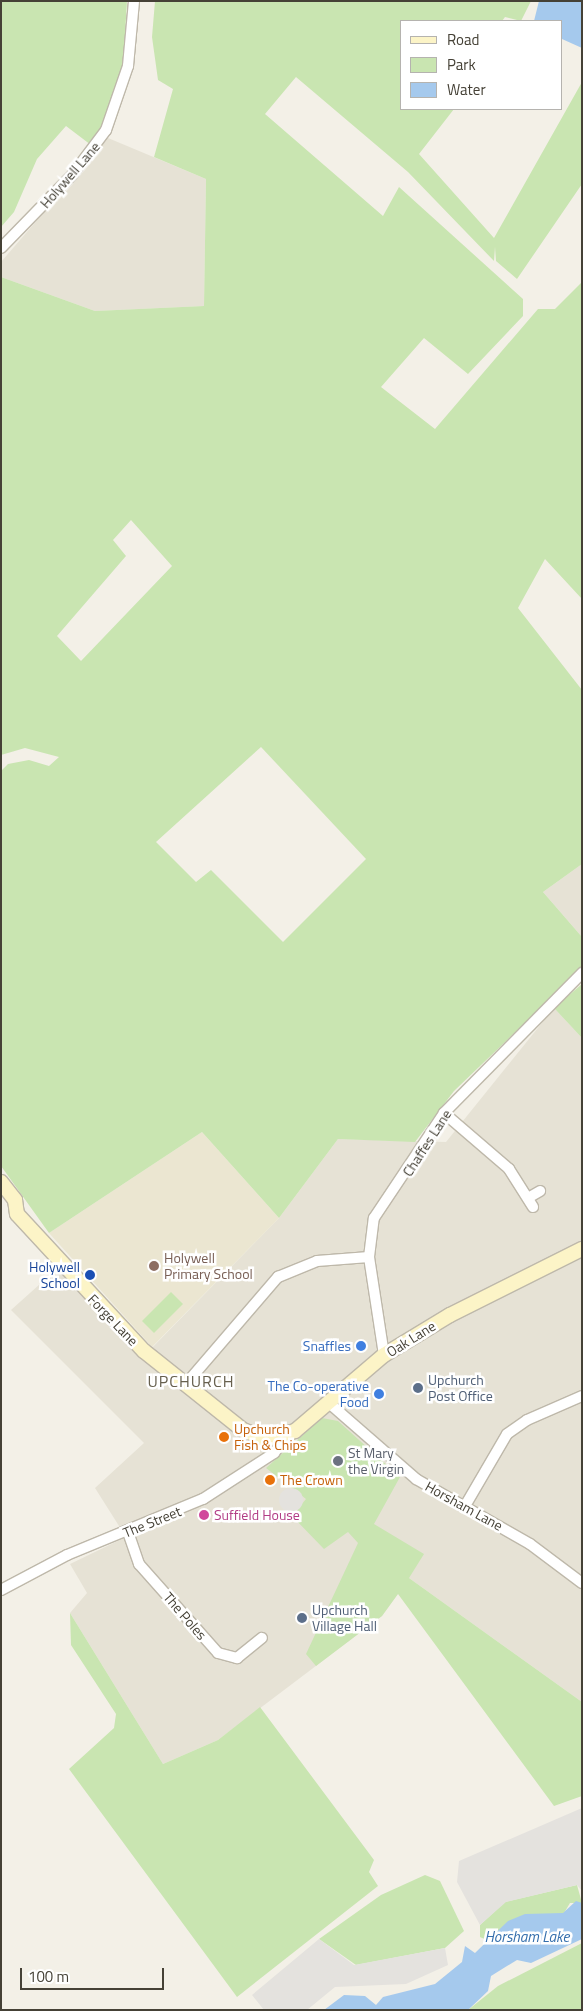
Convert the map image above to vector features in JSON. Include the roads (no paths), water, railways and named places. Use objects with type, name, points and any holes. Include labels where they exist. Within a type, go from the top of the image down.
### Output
[{"type":"street","name":"Holywell Lane","points":[[1,248],[74,174],[106,130],[126,75],[134,1]]},
{"type":"street","name":"Chaffes Lane","points":[[384,1355],[369,1256],[374,1218],[444,1113],[582,973]]},
{"type":"street","points":[[444,1113],[509,1168],[531,1202],[540,1191]]},
{"type":"street","name":"Forge Lane","points":[[1,1182],[15,1200],[17,1214],[68,1272],[144,1351],[184,1385],[252,1434]]},
{"type":"street","name":"Oak Lane","points":[[252,1434],[267,1438],[289,1434],[384,1355],[450,1315],[582,1250]]},
{"type":"street","points":[[184,1385],[278,1277],[309,1263],[369,1256]]},
{"type":"street","points":[[465,1506],[507,1434],[527,1420],[582,1396]]},
{"type":"street","name":"Horsham Lane","points":[[328,1403],[413,1476],[547,1555],[582,1583]]},
{"type":"street","name":"The Street","points":[[1,1590],[67,1554],[128,1532],[203,1499],[264,1456],[281,1447],[289,1434]]},
{"type":"street","points":[[264,1456],[267,1438]]},
{"type":"street","name":"The Poles","points":[[128,1532],[139,1564],[218,1653],[237,1658],[262,1638]]},
{"type":"water","points":[[539,1],[582,1],[582,48],[563,39],[563,20],[534,20]]},
{"type":"water","name":"Horsham Lake","points":[[576,1901],[582,1903],[582,1939],[531,1963],[517,1960],[507,1966],[491,1976],[488,1991],[468,2010],[324,2010],[344,1995],[365,1996],[376,2005],[383,1997],[435,1984],[462,1962],[465,1946],[475,1953],[508,1921],[525,1914],[563,1913]]},
{"type":"place","name":"Holywell Primary School","points":[[154,1266]]},
{"type":"place","name":"Holywell School","points":[[90,1275]]},
{"type":"place","name":"Snaffles","points":[[361,1346]]},
{"type":"place","name":"Upchurch Post Office","points":[[418,1388]]},
{"type":"place","name":"The Co-operative Food","points":[[379,1394]]},
{"type":"place","name":"Upchurch Fish & Chips","points":[[224,1437]]},
{"type":"place","name":"St Mary the Virgin","points":[[338,1461]]},
{"type":"place","name":"The Crown","points":[[270,1480]]},
{"type":"place","name":"Suffield House","points":[[204,1515]]},
{"type":"place","name":"Upchurch Village Hall","points":[[302,1618]]},
{"type":"district","name":"UPCHURCH","points":[[191,1381]]}]
